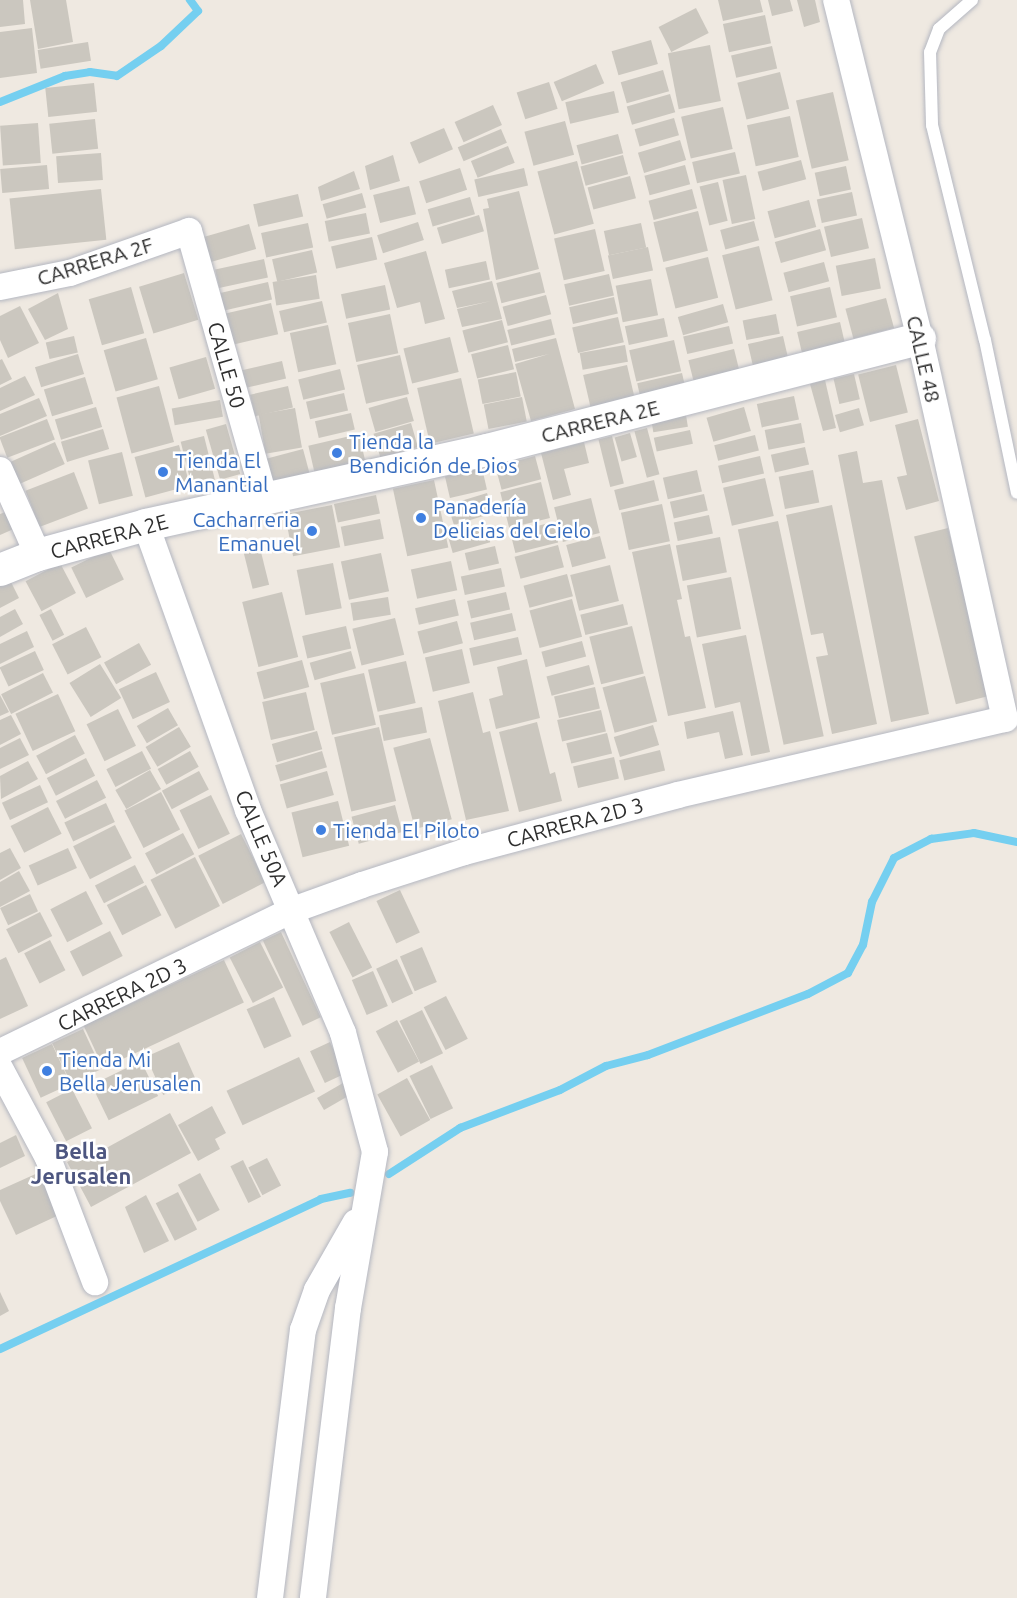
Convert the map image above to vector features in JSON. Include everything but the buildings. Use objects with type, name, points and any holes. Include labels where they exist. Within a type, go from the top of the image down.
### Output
[{"type":"street","name":"CALLE 48","points":[[836,0],[920,339],[1005,719]]},
{"type":"street","name":"CARRERA 2F","points":[[0,287],[70,273],[189,231]]},
{"type":"street","name":"CALLE 50","points":[[189,231],[265,499]]},
{"type":"street","name":"CARRERA 2E","points":[[0,570],[38,555],[146,525],[487,450],[920,339]]},
{"type":"street","points":[[0,470],[38,555]]},
{"type":"street","name":"CALLE 50A","points":[[146,525],[248,810],[293,910],[343,1033],[375,1152],[364,1209]]},
{"type":"street","name":"CARRERA 2D 3","points":[[0,1052],[293,910],[464,852],[780,770],[1005,719]]},
{"type":"street","points":[[0,1068],[48,1158],[95,1282]]},
{"type":"street","points":[[270,1598],[303,1330],[317,1290],[364,1209]]},
{"type":"street","points":[[313,1598],[364,1209]]},
{"type":"lane","points":[[972,0],[939,29],[930,52],[932,125],[985,340],[1017,493]]},
{"type":"waterway","points":[[0,102],[65,76],[90,72],[117,76],[161,46],[198,11],[190,0]]},
{"type":"waterway","points":[[389,1174],[460,1128],[560,1090],[606,1066],[648,1055],[808,994],[848,973],[863,945],[872,902],[894,858],[931,839],[974,833],[1017,842]]},
{"type":"waterway","points":[[0,1349],[321,1199],[350,1193]]},
{"type":"place","name":"Tienda la Bendición de Dios","points":[[337,453]]},
{"type":"place","name":"Tienda El Manantial","points":[[163,472]]},
{"type":"place","name":"Panadería Delicias del Cielo","points":[[421,518]]},
{"type":"place","name":"Cacharreria Emanuel","points":[[312,531]]},
{"type":"place","name":"Tienda El Piloto","points":[[321,830]]},
{"type":"place","name":"Tienda Mi Bella Jerusalen","points":[[47,1071]]},
{"type":"district","name":"Bella Jerusalen","points":[[81,1162]]}]
